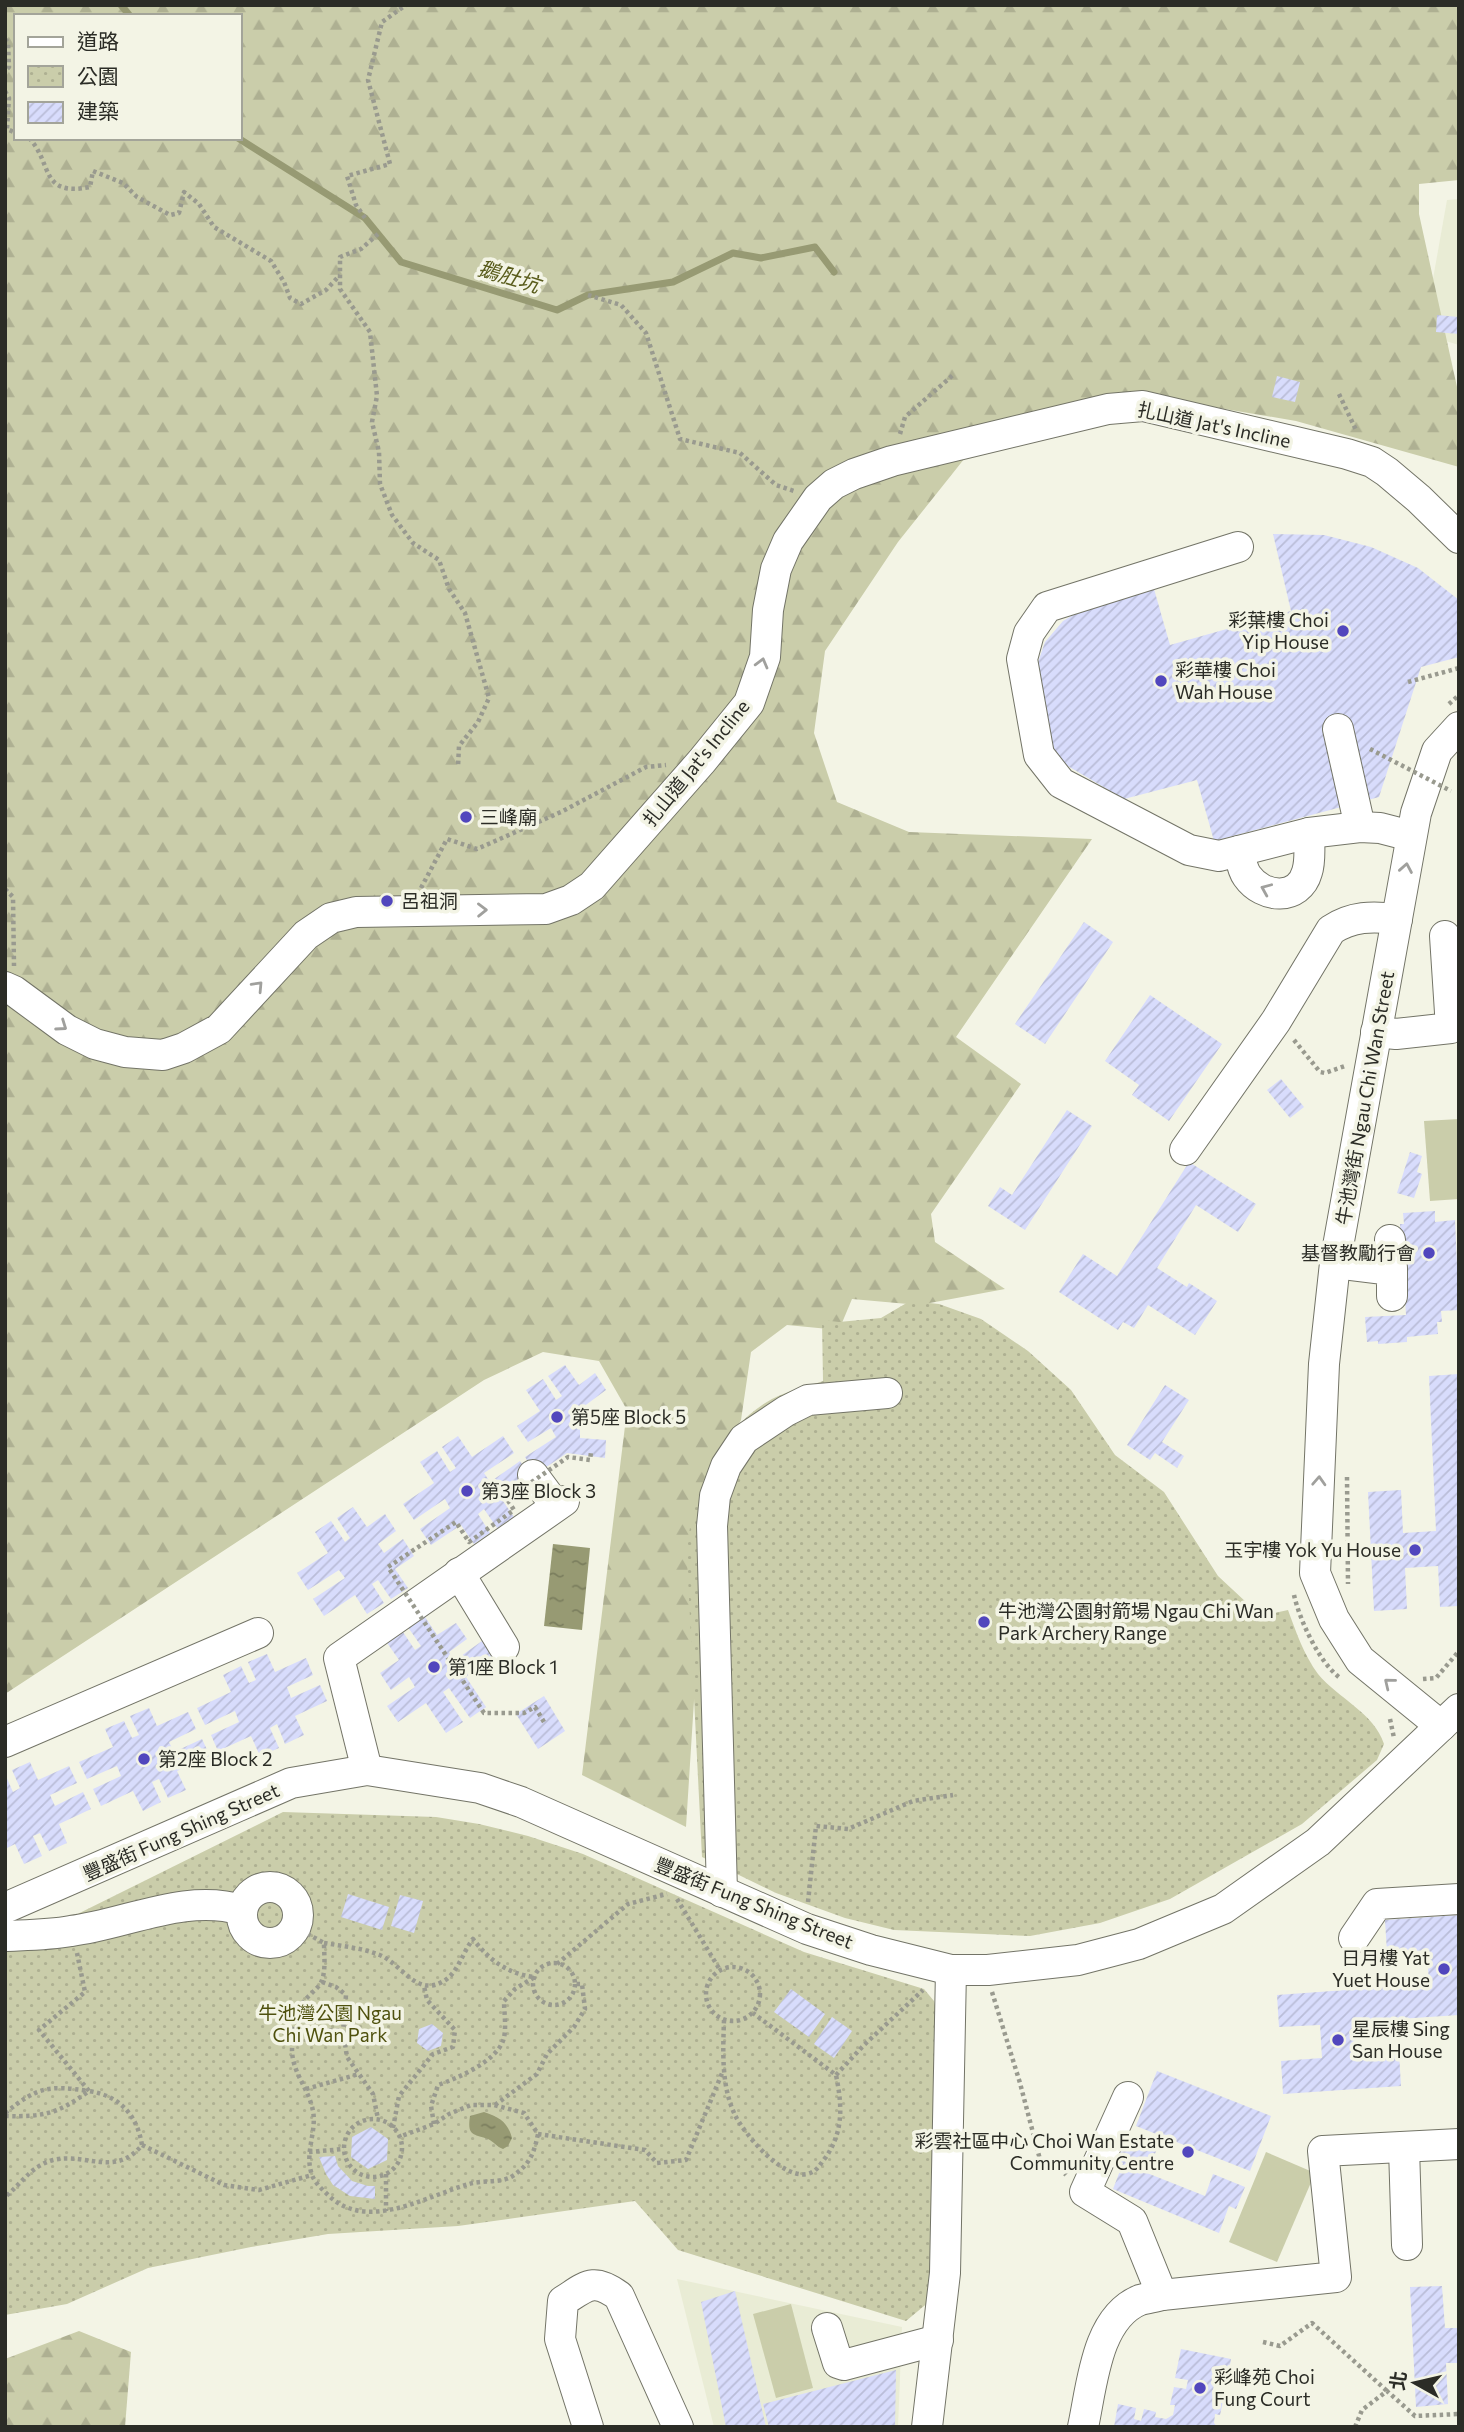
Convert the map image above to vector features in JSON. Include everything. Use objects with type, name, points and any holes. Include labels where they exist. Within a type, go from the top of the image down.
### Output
[{"type":"street","name":"扎山道 Jat's Incline","points":[[10,989],[68,1030],[95,1044],[124,1052],[163,1055],[184,1048],[219,1029],[306,935],[331,918],[356,912],[546,909],[571,900],[592,886],[749,703],[765,657],[768,610],[776,569],[788,541],[818,498],[834,484],[854,474],[892,461],[1108,409],[1143,406],[1372,462],[1419,499],[1459,538]]},
{"type":"street","points":[[1238,547],[1047,607],[1029,633],[1021,659],[1039,755],[1061,783],[1189,850],[1219,856],[1309,833],[1360,827],[1380,828],[1411,836]]},
{"type":"street","name":"牛池灣街 Ngau Chi Wan Street","points":[[1450,1718],[1360,1660],[1334,1619],[1315,1573],[1324,1364],[1335,1263],[1411,836],[1437,751],[1459,727]]},
{"type":"street","points":[[1338,729],[1360,827]]},
{"type":"street","points":[[1239,851],[1242,868],[1256,886],[1268,892],[1288,894],[1298,889],[1308,870],[1309,833]]},
{"type":"street","points":[[1185,1150],[1276,1021],[1331,930],[1343,922],[1360,917],[1397,919]]},
{"type":"street","points":[[1376,1032],[1396,1034],[1451,1028],[1445,936]]},
{"type":"street","points":[[1335,1263],[1392,1283],[1390,1240]]},
{"type":"street","points":[[722,1892],[712,1526],[715,1496],[726,1466],[744,1440],[786,1411],[808,1400],[887,1393]]},
{"type":"street","points":[[367,1770],[339,1658],[560,1503],[533,1475]]},
{"type":"street","points":[[459,1573],[504,1647]]},
{"type":"street","points":[[5,1742],[258,1633]]},
{"type":"street","name":"豐盛街 Fung Shing Street","points":[[5,1908],[291,1783],[367,1770],[480,1788],[521,1802],[807,1929],[871,1950],[951,1970],[988,1970],[1078,1960],[1139,1944],[1223,1909],[1318,1842],[1450,1718]]},
{"type":"street","points":[[278,1888],[293,1900],[297,1909],[295,1927],[289,1934],[274,1942],[257,1940],[245,1927],[242,1910],[251,1894],[260,1889],[278,1888]]},
{"type":"street","points":[[1354,1938],[1377,1904],[1459,1899]]},
{"type":"street","points":[[5,1936],[72,1931],[180,1906],[228,1906],[242,1910]]},
{"type":"street","points":[[928,2427],[945,2273],[951,1970]]},
{"type":"street","points":[[1128,2097],[1085,2192],[1132,2221],[1162,2295]]},
{"type":"street","points":[[1083,2427],[1101,2347],[1108,2330],[1115,2318],[1140,2300],[1162,2295],[1336,2277],[1323,2151],[1459,2144]]},
{"type":"street","points":[[1404,2148],[1407,2245]]},
{"type":"street","points":[[588,2427],[560,2339],[563,2301],[588,2285],[604,2286],[619,2296],[678,2427]]},
{"type":"street","points":[[827,2328],[841,2365],[937,2340]]},
{"type":"path","points":[[365,218],[356,205],[347,176],[390,164],[368,80],[382,22],[406,5]]},
{"type":"path","points":[[5,39],[8,41],[9,67],[5,71]]},
{"type":"path","points":[[5,91],[9,98],[7,129],[14,131]]},
{"type":"path","points":[[30,140],[52,181],[72,190],[90,187],[93,171],[123,183],[137,198],[170,215],[179,213],[184,192],[199,204],[214,227],[271,261],[290,298],[301,304],[326,290],[340,275]]},
{"type":"path","points":[[378,234],[361,249],[340,257],[340,289],[370,332],[376,396],[372,422],[379,452],[380,484],[392,515],[413,542],[439,560],[449,589],[466,613],[489,698],[478,722],[459,746],[458,766]]},
{"type":"path","points":[[588,295],[621,305],[646,333],[680,439],[740,453],[776,485],[818,498]]},
{"type":"path","points":[[892,461],[905,417],[953,375]]},
{"type":"path","points":[[1408,682],[1459,668]]},
{"type":"path","points":[[1370,749],[1451,790]]},
{"type":"path","points":[[410,911],[447,839],[477,849],[561,812],[646,767],[702,761]]},
{"type":"path","points":[[5,889],[13,897],[10,989]]},
{"type":"path","points":[[1291,1037],[1320,1072],[1325,1073],[1346,1065]]},
{"type":"path","points":[[544,1722],[535,1707],[524,1713],[484,1713],[388,1567],[456,1522],[468,1542],[514,1510],[507,1499],[568,1457],[590,1460],[591,1452]]},
{"type":"path","points":[[1348,1564],[1348,1590]]},
{"type":"path","points":[[1419,1678],[1436,1678],[1459,1651]]},
{"type":"path","points":[[1384,1713],[1391,1721],[1394,1737],[1390,1746]]},
{"type":"path","points":[[807,1909],[816,1826],[848,1829],[913,1801],[953,1794]]},
{"type":"path","points":[[434,2124],[431,2106],[438,2085],[459,2078],[488,2060],[503,2041],[504,2001],[515,1989],[534,1977],[543,1966],[557,1964],[628,1905],[673,1892],[720,1970]]},
{"type":"path","points":[[295,1927],[324,1943],[380,1954],[413,1981],[424,1986],[441,1983],[455,1972],[463,1951],[473,1939],[495,1963],[521,1976],[534,1977]]},
{"type":"path","points":[[324,1943],[322,1982],[302,2003],[292,2050],[294,2069],[306,2089],[314,2113],[309,2152],[312,2175],[339,2205],[359,2211],[386,2211],[471,2183],[509,2178],[533,2156],[538,2134],[524,2113],[494,2105],[471,2105],[434,2124],[399,2137]]},
{"type":"path","points":[[75,1945],[85,1992],[39,2030],[89,2091]]},
{"type":"path","points":[[534,1977],[537,1996],[547,2004],[566,2001],[571,1996],[574,1984],[570,1970],[557,1964]]},
{"type":"path","points":[[737,1967],[752,1974],[760,1989],[760,1998],[753,2013],[739,2021],[724,2020],[716,2016],[707,2001],[708,1984],[720,1970],[737,1967]]},
{"type":"path","points":[[322,1982],[336,1987],[346,1995],[343,2031],[347,2057],[373,2094],[378,2119]]},
{"type":"path","points":[[989,1982],[1020,2083],[1043,2172],[1060,2169],[1085,2192]]},
{"type":"path","points":[[494,2105],[537,2074],[547,2054],[574,2027],[585,2009],[582,1984],[574,1984]]},
{"type":"path","points":[[393,2128],[399,2096],[433,2054],[453,2047],[455,2030],[427,2000],[424,1986]]},
{"type":"path","points":[[836,2075],[924,1989]]},
{"type":"path","points":[[724,2020],[723,2071],[735,2115],[760,2149],[783,2168],[805,2175],[817,2170],[835,2142],[842,2110],[836,2075],[753,2013]]},
{"type":"path","points":[[295,2029],[343,2031]]},
{"type":"path","points":[[538,2134],[645,2150],[657,2163],[686,2160],[723,2071]]},
{"type":"path","points":[[306,2089],[359,2074]]},
{"type":"path","points":[[5,2114],[29,2094],[57,2087],[100,2093],[127,2108],[139,2128],[142,2145],[133,2156],[116,2162],[54,2160],[30,2170],[17,2188],[5,2196]]},
{"type":"path","points":[[5,2114],[40,2116],[59,2111],[89,2091]]},
{"type":"path","points":[[369,2119],[378,2119],[393,2128],[399,2137],[401,2153],[393,2168],[377,2177],[358,2173],[351,2167],[344,2149],[345,2140],[354,2126],[369,2119]]},
{"type":"path","points":[[142,2145],[224,2185],[259,2190],[312,2175]]},
{"type":"path","points":[[309,2152],[344,2149]]},
{"type":"path","points":[[386,2174],[386,2211]]},
{"type":"path","points":[[1263,2342],[1280,2346],[1312,2323],[1415,2416],[1459,2414]]},
{"type":"path","points":[[1355,2427],[1362,2410],[1387,2391]]},
{"type":"shaded area","points":[[1459,199],[1459,345],[1432,337],[1428,307],[1447,200]]},
{"type":"shaded area","points":[[677,2279],[902,2327],[898,2427],[714,2427]]},
{"type":"green space","points":[[5,5],[1459,5],[1459,180],[1419,184],[1419,214],[1459,396],[1459,467],[1296,421],[1125,392],[988,429],[898,542],[825,651],[814,733],[837,802],[909,832],[1092,839],[956,1037],[1021,1084],[931,1214],[935,1242],[1005,1289],[919,1305],[852,1299],[839,1330],[787,1325],[751,1352],[741,1420],[708,1480],[686,1827],[582,1775],[627,1410],[599,1361],[543,1352],[484,1380],[5,1694]]},
{"type":"green space","points":[[1459,1119],[1459,1199],[1430,1201],[1424,1121]]},
{"type":"green space","points":[[910,1301],[939,1304],[981,1319],[1028,1351],[1071,1390],[1115,1455],[1164,1492],[1218,1576],[1261,1616],[1288,1610],[1304,1651],[1318,1674],[1364,1715],[1379,1733],[1384,1744],[1377,1760],[1302,1824],[1170,1899],[1100,1923],[1030,1936],[894,1930],[845,1918],[776,1893],[702,1857],[687,1559],[693,1513],[700,1490],[721,1447],[753,1412],[778,1396],[823,1381],[822,1320],[839,1322],[881,1318]]},
{"type":"green space","name":"牛池灣公園 Ngau Chi Wan Park","points":[[283,1812],[436,1817],[528,1836],[583,1854],[804,1952],[924,1989],[934,2001],[936,2010],[930,2301],[906,2321],[678,2250],[635,2201],[458,2226],[328,2234],[251,2247],[148,2268],[67,2304],[5,2315],[5,1950]]},
{"type":"green space","points":[[1266,2152],[1315,2173],[1277,2262],[1229,2242]]},
{"type":"green space","points":[[791,2304],[813,2388],[776,2398],[753,2314]]},
{"type":"green space","points":[[79,2331],[131,2352],[125,2427],[5,2427],[5,2359]]},
{"type":"water","points":[[553,1544],[590,1548],[582,1630],[544,1626]]},
{"type":"water","points":[[484,2112],[506,2124],[512,2138],[508,2146],[503,2149],[470,2131],[470,2116]]},
{"type":"building","points":[[1437,315],[1459,317],[1459,334],[1436,332]]},
{"type":"building","points":[[1277,376],[1300,382],[1295,402],[1272,397]]},
{"type":"building","points":[[1273,534],[1324,535],[1371,547],[1418,568],[1459,600],[1459,657],[1421,667],[1379,797],[1214,841],[1197,780],[1124,799],[1061,762],[1052,753],[1035,671],[1045,642],[1063,621],[1152,582],[1170,645],[1291,611]]},
{"type":"building","points":[[1084,922],[1113,942],[1045,1044],[1015,1024]]},
{"type":"building","points":[[1150,995],[1222,1044],[1169,1121],[1132,1095],[1139,1085],[1105,1061]]},
{"type":"building","points":[[1281,1079],[1304,1107],[1290,1118],[1267,1090]]},
{"type":"building","points":[[1067,1110],[1092,1126],[1025,1230],[988,1206],[1000,1187],[1012,1195]]},
{"type":"building","points":[[1410,1152],[1422,1156],[1417,1172],[1422,1174],[1414,1198],[1397,1193]]},
{"type":"building","points":[[1189,1162],[1256,1204],[1238,1232],[1196,1205],[1157,1268],[1187,1287],[1189,1283],[1217,1301],[1195,1335],[1148,1305],[1134,1328],[1123,1322],[1118,1330],[1059,1292],[1083,1254],[1117,1276]]},
{"type":"building","name":"基督教勵行會","points":[[1435,1211],[1435,1222],[1455,1220],[1459,1310],[1441,1311],[1442,1322],[1437,1322],[1438,1334],[1407,1337],[1407,1342],[1367,1342],[1365,1317],[1406,1315],[1400,1224],[1404,1224],[1403,1213]]},
{"type":"building","name":"第5座 Block 5","points":[[565,1365],[579,1385],[595,1373],[606,1390],[579,1410],[586,1422],[580,1427],[580,1438],[606,1440],[605,1458],[567,1453],[536,1474],[525,1457],[556,1437],[551,1428],[528,1442],[517,1426],[540,1411],[526,1390],[543,1379],[556,1400],[562,1396],[548,1376]]},
{"type":"building","name":"玉宇樓 Yok Yu House","points":[[1459,1374],[1459,1606],[1440,1607],[1438,1566],[1405,1568],[1407,1609],[1374,1611],[1368,1492],[1401,1490],[1403,1533],[1436,1531],[1429,1376]]},
{"type":"building","points":[[1165,1385],[1189,1400],[1162,1442],[1184,1456],[1177,1468],[1155,1453],[1150,1460],[1127,1445]]},
{"type":"building","name":"第3座 Block 3","points":[[458,1436],[472,1457],[503,1436],[514,1453],[484,1473],[490,1482],[520,1461],[531,1477],[501,1498],[514,1517],[497,1528],[484,1509],[478,1514],[490,1533],[474,1544],[461,1525],[431,1545],[420,1529],[450,1508],[445,1499],[414,1520],[403,1504],[434,1483],[420,1462],[437,1451],[450,1472],[456,1468],[442,1447]]},
{"type":"building","points":[[353,1507],[367,1527],[385,1514],[396,1531],[378,1544],[384,1553],[403,1539],[414,1556],[395,1569],[408,1588],[391,1599],[378,1580],[372,1584],[384,1603],[367,1614],[355,1595],[324,1616],[313,1599],[345,1578],[339,1570],[308,1590],[297,1573],[328,1553],[315,1532],[331,1521],[345,1542],[350,1538],[337,1518]]},
{"type":"building","name":"第1座 Block 1","points":[[421,1611],[437,1635],[456,1623],[467,1639],[449,1652],[454,1661],[482,1641],[493,1657],[466,1677],[486,1707],[470,1718],[449,1688],[443,1692],[463,1722],[446,1733],[426,1703],[398,1722],[387,1706],[415,1687],[409,1677],[391,1690],[380,1673],[399,1660],[383,1637],[399,1626],[415,1650],[421,1646],[405,1623]]},
{"type":"building","points":[[267,1654],[275,1672],[306,1658],[313,1675],[287,1687],[291,1698],[320,1685],[327,1701],[295,1716],[304,1735],[285,1744],[277,1724],[270,1728],[279,1748],[260,1756],[251,1736],[218,1751],[211,1735],[239,1722],[235,1711],[205,1725],[197,1708],[231,1692],[223,1675],[241,1666],[249,1683],[256,1680],[248,1662]]},
{"type":"building","points":[[544,1696],[565,1731],[538,1749],[516,1714]]},
{"type":"building","name":"第2座 Block 2","points":[[149,1708],[157,1726],[188,1712],[196,1729],[169,1742],[174,1752],[202,1739],[210,1756],[177,1771],[186,1790],[168,1798],[159,1779],[152,1782],[161,1802],[143,1811],[133,1791],[101,1806],[93,1789],[121,1776],[117,1766],[87,1779],[79,1762],[113,1747],[105,1729],[124,1721],[132,1738],[139,1735],[130,1716]]},
{"type":"building","points":[[30,1762],[38,1780],[69,1766],[77,1783],[50,1795],[55,1806],[83,1792],[91,1809],[59,1824],[67,1843],[49,1851],[40,1833],[33,1836],[42,1856],[24,1864],[15,1844],[5,1849],[5,1774],[13,1792],[20,1788],[12,1770]]},
{"type":"building","points":[[348,1894],[389,1907],[382,1930],[341,1917]]},
{"type":"building","points":[[400,1895],[423,1901],[414,1933],[391,1926]]},
{"type":"building","name":"星辰樓 Sing San House","points":[[1459,1915],[1459,2015],[1354,2022],[1356,2056],[1399,2053],[1401,2086],[1283,2094],[1281,2061],[1322,2058],[1320,2025],[1279,2027],[1277,1995],[1429,1984],[1427,1950],[1387,1953],[1385,1920]]},
{"type":"building","points":[[791,1989],[825,2014],[809,2037],[774,2012]]},
{"type":"building","points":[[832,2017],[852,2031],[834,2058],[814,2044]]},
{"type":"building","points":[[432,2024],[443,2033],[441,2046],[428,2051],[417,2043],[419,2029]]},
{"type":"building","points":[[1157,2071],[1271,2116],[1250,2171],[1136,2126]]},
{"type":"building","points":[[371,2127],[388,2139],[387,2160],[368,2169],[351,2157],[352,2137]]},
{"type":"building","points":[[1126,2136],[1157,2149],[1147,2173],[1205,2196],[1213,2174],[1245,2187],[1236,2209],[1229,2206],[1219,2233],[1113,2189],[1123,2163],[1117,2160]]},
{"type":"building","points":[[335,2156],[338,2166],[352,2181],[375,2186],[375,2199],[350,2196],[333,2185],[319,2157]]},
{"type":"building","points":[[1442,2286],[1445,2328],[1459,2328],[1459,2363],[1446,2363],[1448,2404],[1416,2407],[1410,2287]]},
{"type":"building","points":[[735,2291],[766,2427],[726,2427],[701,2302]]},
{"type":"building","name":"彩峰苑 Choi Fung Court","points":[[1181,2349],[1231,2359],[1226,2388],[1214,2385],[1212,2394],[1224,2397],[1220,2415],[1215,2414],[1214,2423],[1217,2427],[1114,2427],[1118,2404],[1136,2408],[1134,2419],[1141,2421],[1144,2409],[1156,2412],[1155,2417],[1166,2419],[1173,2415],[1175,2405],[1170,2405],[1174,2387],[1186,2389],[1188,2380],[1175,2378]]},
{"type":"building","points":[[896,2370],[895,2427],[769,2427],[763,2404]]},
{"type":"waterway","name":"鵝肚坑","points":[[121,5],[128,14]]},
{"type":"waterway","name":"鵝肚坑","points":[[241,140],[365,218],[401,262],[557,310],[588,295],[673,282],[733,253],[761,258],[815,247],[834,272]]},
{"type":"place","name":"彩葉樓 Choi Yip House","points":[[1343,631]]},
{"type":"place","name":"彩華樓 Choi Wah House","points":[[1161,681]]},
{"type":"place","name":"三峰廟","points":[[466,817]]},
{"type":"place","name":"呂祖洞","points":[[387,901]]},
{"type":"place","name":"基督教勵行會","points":[[1429,1253]]},
{"type":"place","name":"第5座 Block 5","points":[[557,1417]]},
{"type":"place","name":"第3座 Block 3","points":[[467,1491]]},
{"type":"place","name":"玉宇樓 Yok Yu House","points":[[1415,1550]]},
{"type":"place","name":"牛池灣公園射箭場 Ngau Chi Wan Park Archery Range","points":[[984,1622]]},
{"type":"place","name":"第1座 Block 1","points":[[434,1667]]},
{"type":"place","name":"第2座 Block 2","points":[[144,1759]]},
{"type":"place","name":"日月樓 Yat Yuet House","points":[[1444,1969]]},
{"type":"place","name":"星辰樓 Sing San House","points":[[1338,2040]]},
{"type":"place","name":"彩雲社區中心 Choi Wan Estate Community Centre","points":[[1188,2152]]},
{"type":"place","name":"彩峰苑 Choi Fung Court","points":[[1200,2388]]}]
